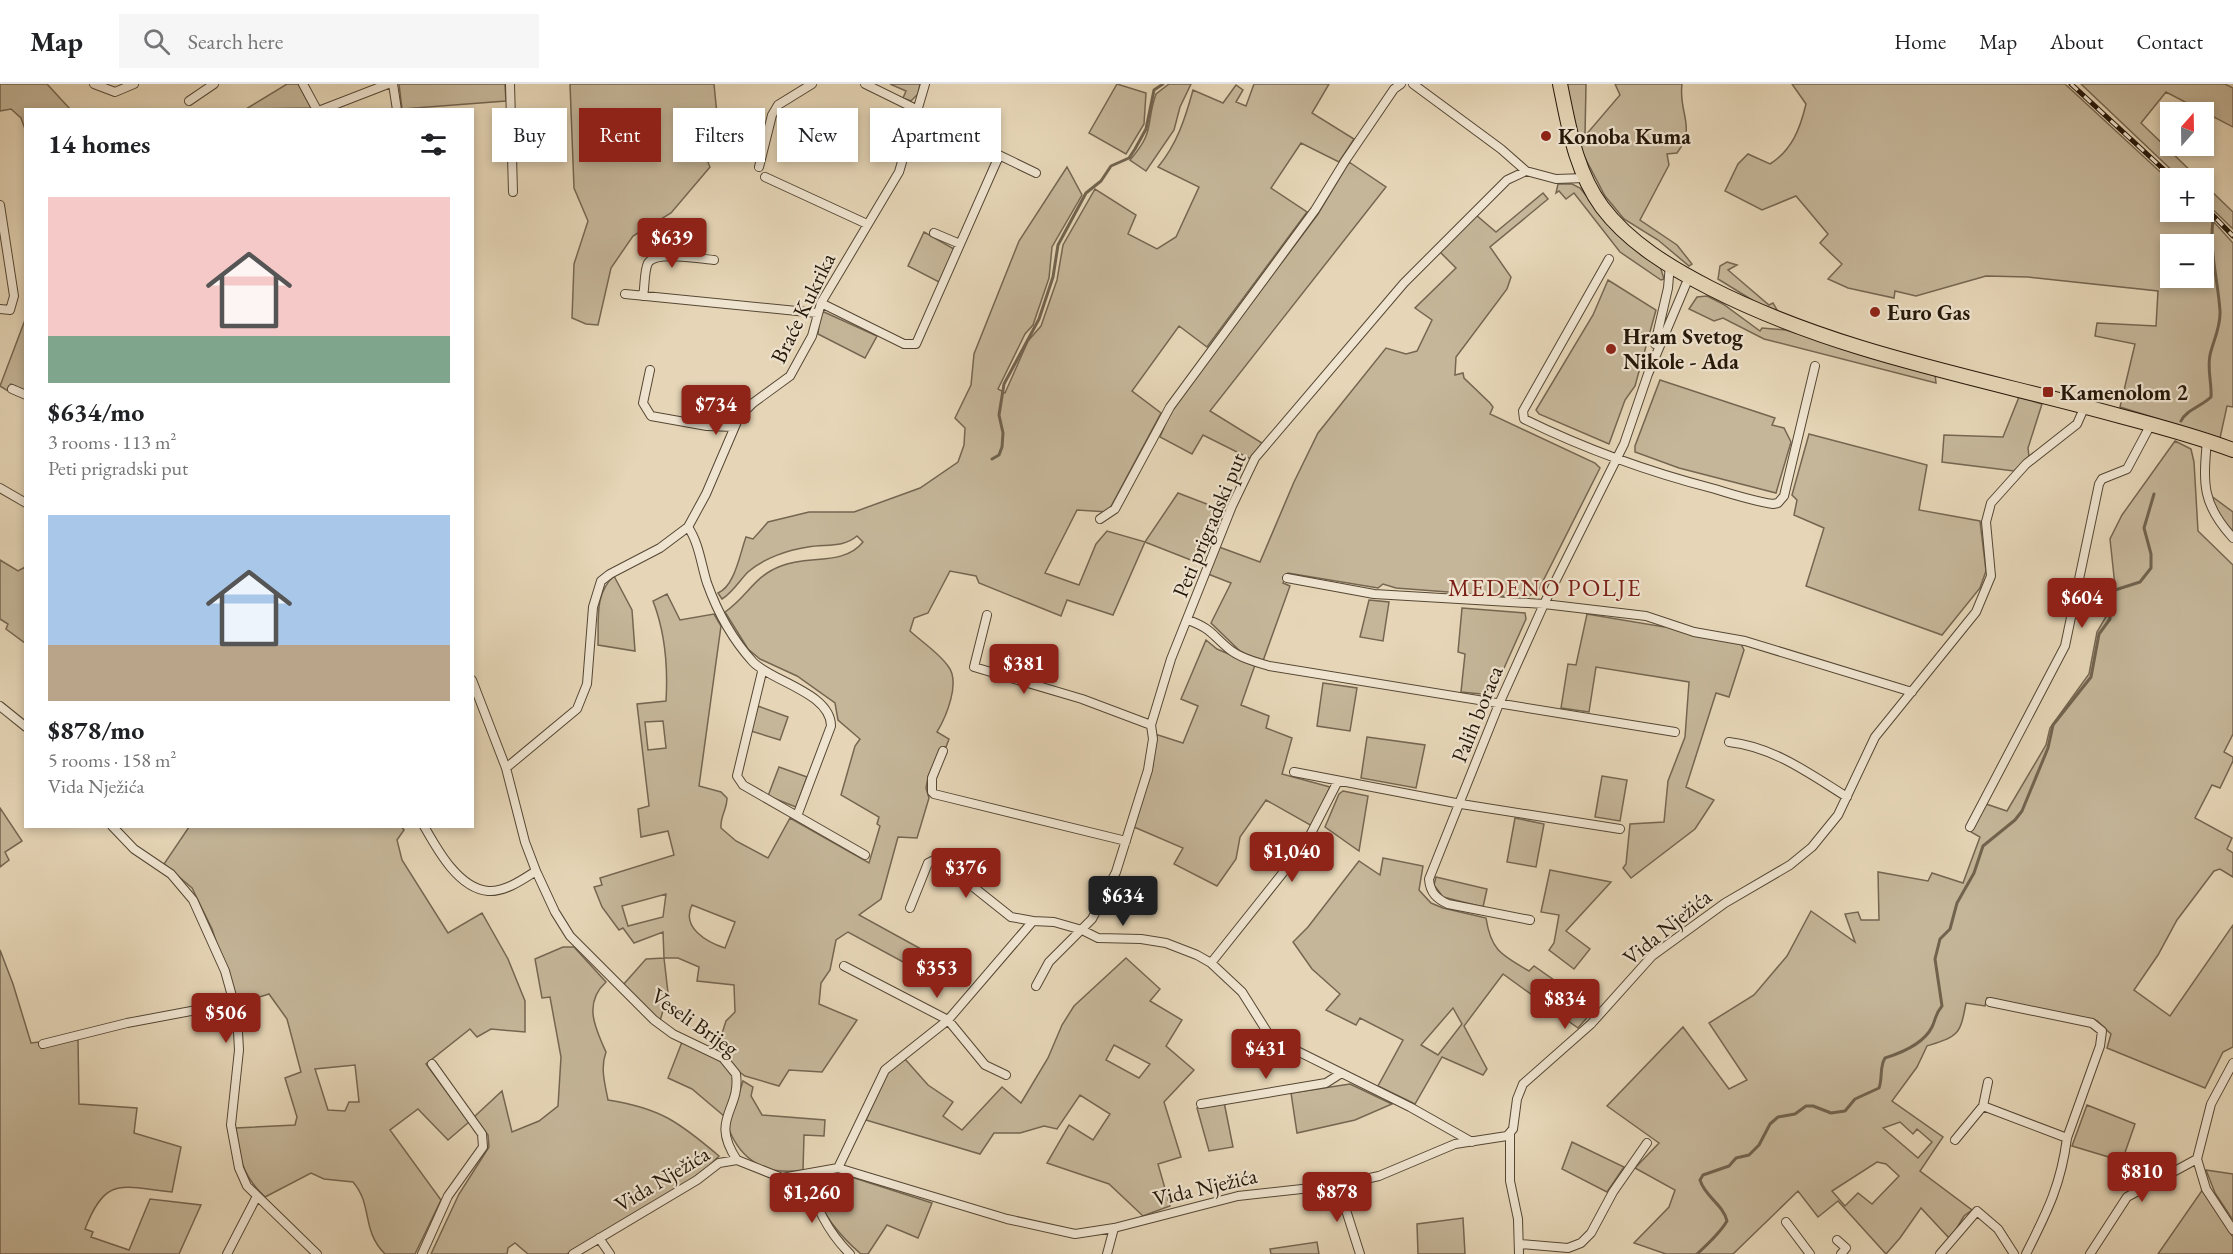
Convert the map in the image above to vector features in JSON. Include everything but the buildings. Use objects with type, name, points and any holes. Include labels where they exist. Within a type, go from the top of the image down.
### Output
[{"type":"main road","points":[[1560,84],[1572,144],[1585,177],[1599,202],[1619,227],[1689,277],[1744,306],[1823,337],[1888,357],[2151,424],[2233,450]]},
{"type":"street","points":[[94,84],[115,92],[134,84]]},
{"type":"street","points":[[189,101],[214,84]]},
{"type":"street","points":[[303,84],[318,108]]},
{"type":"street","points":[[324,108],[388,84]]},
{"type":"street","points":[[393,84],[397,108]]},
{"type":"street","points":[[510,84],[513,192]]},
{"type":"street","points":[[759,167],[772,115],[778,105],[812,84]]},
{"type":"street","points":[[865,84],[914,108]]},
{"type":"street","name":"Braće Kukrika","points":[[919,108],[925,84]]},
{"type":"street","points":[[1100,519],[1115,509],[1170,407],[1315,210],[1358,140],[1394,89],[1401,84]]},
{"type":"street","points":[[1413,84],[1501,149],[1526,171],[1556,179],[1585,177]]},
{"type":"street","points":[[1001,157],[1036,173]]},
{"type":"street","name":"Braće Kukrika","points":[[506,768],[578,709],[587,684],[593,607],[601,581],[660,548],[688,527],[706,494],[741,414],[790,376],[812,336],[820,303],[899,172],[902,162]]},
{"type":"street","points":[[820,303],[904,344],[913,345],[920,338],[996,162]]},
{"type":"street","name":"Peti prigradski put","points":[[1036,986],[1049,962],[1082,930],[1106,895],[1148,770],[1153,739],[1151,725],[1171,659],[1232,506],[1255,458],[1404,283],[1507,180],[1526,171]]},
{"type":"street","points":[[765,177],[867,224]]},
{"type":"street","points":[[0,205],[14,296],[10,310],[0,309]]},
{"type":"street","points":[[934,233],[960,244]]},
{"type":"street","points":[[643,296],[648,263],[652,259],[674,256],[714,260]]},
{"type":"street","points":[[1609,259],[1522,415],[1561,437],[1616,459],[1685,481],[1766,503],[1778,503],[1784,496],[1815,366]]},
{"type":"street","name":"Palih boraca","points":[[1648,374],[1668,288],[1670,264]]},
{"type":"street","name":"Palih boraca","points":[[1530,920],[1448,904],[1438,899],[1432,892],[1430,874],[1461,804],[1499,704],[1544,604],[1624,444],[1648,374],[1689,277]]},
{"type":"street","points":[[625,294],[817,313]]},
{"type":"street","points":[[650,370],[644,403],[651,416],[707,426],[734,428]]},
{"type":"street","points":[[12,389],[24,394]]},
{"type":"street","name":"Vida Nježića","points":[[573,1254],[697,1180],[719,1163],[737,1160],[782,1179],[808,1176],[826,1169],[838,1168],[1060,1233],[1083,1233],[1114,1228],[1238,1196],[1338,1185],[1379,1176],[1455,1144],[1502,1138],[1510,1134],[1515,1124],[1519,1091],[1529,1077],[1590,1024],[1623,986],[1663,947],[1725,903],[1802,856],[1838,815],[1875,737],[1972,618],[1988,586],[1991,569],[1986,522],[1991,503],[2025,464],[2077,424],[2085,406]]},
{"type":"street","points":[[1970,827],[2011,744],[2062,653],[2099,484],[2102,479],[2127,469],[2151,424]]},
{"type":"street","points":[[2207,440],[2208,502],[2218,521],[2233,538]]},
{"type":"street","points":[[0,488],[24,502]]},
{"type":"street","points":[[688,527],[694,536],[708,586],[743,651],[762,672],[799,688],[824,709],[831,721],[798,816]]},
{"type":"street","points":[[1287,578],[1374,594],[1544,604],[1664,621],[1694,632],[1745,641],[1912,692]]},
{"type":"street","points":[[987,615],[974,667],[1082,699],[1151,725]]},
{"type":"street","points":[[1188,620],[1211,630],[1230,650],[1269,666],[1675,732]]},
{"type":"street","points":[[762,672],[737,776],[743,785],[865,855]]},
{"type":"street","name":"Veseli Brijeg","points":[[474,686],[506,768],[525,842],[536,871],[555,912],[570,936],[612,980],[663,1027],[723,1058],[736,1074],[736,1085],[725,1122],[728,1146]]},
{"type":"street","points":[[0,706],[24,725]]},
{"type":"street","points":[[1729,742],[1748,744],[1783,758],[1847,797]]},
{"type":"street","points":[[942,751],[931,782],[934,794],[1126,841]]},
{"type":"street","points":[[1294,772],[1461,804],[1620,829]]},
{"type":"street","points":[[1211,963],[1305,845],[1338,781]]},
{"type":"street","points":[[114,828],[134,849],[171,874],[188,892],[225,971],[234,1003],[239,1050],[231,1137],[238,1168],[247,1186],[317,1254]]},
{"type":"street","points":[[424,828],[442,857],[468,882],[480,888],[490,891],[502,888],[536,871]]},
{"type":"street","points":[[910,908],[928,863],[934,860],[942,862],[1011,917],[1054,922],[1109,940],[1141,939],[1166,943],[1211,963],[1242,992],[1271,1038],[1410,1107],[1472,1142]]},
{"type":"street","points":[[838,1168],[885,1070],[948,1020],[1033,921]]},
{"type":"street","points":[[844,966],[948,1020],[985,1065],[1006,1075]]},
{"type":"street","points":[[1990,1002],[2092,1023],[2102,1031],[2100,1046],[2067,1138],[2061,1180],[2026,1254]]},
{"type":"street","points":[[43,1044],[127,1023],[234,1003]]},
{"type":"street","points":[[2233,1063],[2211,1104],[2197,1159],[2206,1189],[2233,1230]]},
{"type":"street","points":[[422,1254],[448,1196],[483,1147],[482,1134],[432,1064]]},
{"type":"street","points":[[1201,1104],[1326,1083],[1340,1074]]},
{"type":"street","points":[[1955,1140],[1983,1106],[1988,1082]]},
{"type":"street","points":[[1983,1106],[2067,1138]]},
{"type":"street","points":[[1510,1134],[1510,1181],[1518,1219],[1519,1254]]},
{"type":"street","points":[[1520,1244],[1568,1248],[1581,1244],[1591,1233],[1613,1192],[1647,1143]]},
{"type":"street","points":[[719,1163],[728,1146],[737,1160]]},
{"type":"street","points":[[2090,1254],[2127,1197],[2197,1159]]},
{"type":"street","points":[[808,1176],[812,1196],[827,1225],[850,1254]]},
{"type":"street","points":[[1338,1185],[1360,1254]]},
{"type":"street","points":[[227,1254],[257,1196]]},
{"type":"street","points":[[1940,1254],[1977,1211],[1998,1229],[2014,1254]]},
{"type":"street","points":[[1786,1222],[1810,1254]]},
{"type":"street","points":[[1107,1254],[1114,1228]]},
{"type":"street","points":[[599,1238],[610,1254]]},
{"type":"street","points":[[1837,1240],[1846,1248],[1841,1254]]},
{"type":"shaded area","points":[[0,84],[47,84],[69,108],[24,108],[24,126],[21,118],[11,109],[0,111]]},
{"type":"shaded area","points":[[287,84],[298,84],[311,108],[248,108]]},
{"type":"shaded area","points":[[399,84],[505,84],[506,101],[402,108]]},
{"type":"shaded area","points":[[570,84],[714,84],[716,108],[673,108],[673,162],[708,162],[710,167],[671,213],[633,236],[611,268],[598,325],[586,324],[572,318],[574,264],[588,221],[574,188]]},
{"type":"shaded area","points":[[890,84],[920,84],[918,94],[911,101],[903,98],[906,91]]},
{"type":"shaded area","points":[[1117,84],[1146,93],[1144,124],[1126,154],[1089,133]]},
{"type":"shaded area","points":[[1169,84],[1191,84],[1180,107],[1174,130],[1146,171],[1130,160],[1147,134],[1156,94]]},
{"type":"shaded area","points":[[1254,84],[1329,84],[1312,113],[1354,139],[1339,162],[1301,143],[1271,188],[1307,212],[1207,347],[1179,326],[1132,391],[1161,413],[1108,512],[1077,510],[1045,573],[1079,585],[1096,544],[1107,531],[1145,542],[1113,615],[1067,600],[1061,616],[979,583],[976,576],[950,571],[928,613],[914,618],[910,631],[940,657],[952,673],[951,699],[937,732],[949,739],[946,747],[941,747],[928,777],[926,788],[929,798],[917,838],[898,837],[881,899],[859,915],[921,949],[918,970],[848,932],[836,940],[830,970],[821,983],[819,1004],[857,1020],[822,1072],[789,1070],[779,1086],[745,1076],[734,1068],[717,1049],[726,1021],[735,1012],[734,985],[697,981],[699,967],[678,958],[664,958],[663,932],[634,943],[623,928],[619,930],[602,907],[594,887],[602,885],[600,878],[674,855],[668,831],[641,837],[638,809],[649,806],[637,704],[666,701],[665,650],[653,601],[667,594],[680,620],[714,614],[721,626],[699,786],[721,792],[727,798],[721,828],[736,841],[768,858],[790,818],[869,863],[880,826],[877,824],[879,817],[841,795],[855,746],[860,739],[838,720],[835,703],[797,676],[760,659],[748,649],[725,612],[772,570],[791,563],[846,554],[863,542],[857,536],[840,544],[800,548],[776,555],[748,572],[722,599],[718,593],[729,584],[733,576],[746,537],[753,539],[768,522],[809,512],[854,512],[920,488],[958,462],[964,445],[965,428],[955,418],[971,385],[974,354],[1019,241],[1067,167],[1082,195],[1052,247],[1049,278],[1033,325],[1025,334],[998,389],[1005,393],[1028,341],[1041,326],[1057,280],[1063,245],[1095,189],[1136,215],[1128,234],[1157,249],[1176,237],[1199,187],[1158,167],[1180,131],[1193,90],[1223,103],[1236,85],[1243,90],[1236,102],[1246,106]],"holes":[[[663,721],[666,748],[648,750],[645,722]],[[666,894],[663,917],[628,926],[622,906]],[[692,905],[735,922],[725,948],[703,938],[693,927],[689,913]]]},
{"type":"shaded area","points":[[1564,84],[1586,84],[1585,136],[1620,95],[1615,84],[1682,84],[1686,135],[1677,153],[1667,154],[1669,165],[1640,220],[1677,245],[1692,264],[1689,266],[1658,240],[1624,219],[1605,196],[1582,152]]},
{"type":"shaded area","points":[[1792,84],[2065,84],[2160,172],[2160,222],[2214,222],[2233,243],[2233,407],[2227,406],[2220,438],[2120,407],[2135,344],[2095,336],[2097,323],[2156,326],[2158,291],[2028,277],[1986,276],[1916,296],[1895,291],[1894,298],[1848,288],[1828,279],[1842,264],[1820,243],[1828,234],[1796,196],[1762,210],[1725,191],[1738,164],[1748,154],[1770,164],[1784,152],[1801,122],[1806,104]]},
{"type":"shaded area","points":[[2081,84],[2225,84],[2233,88],[2233,127],[2214,117],[2214,102],[2185,102],[2166,92],[2141,123],[2160,141],[2160,156],[2175,156],[2188,168],[2169,168]]},
{"type":"shaded area","points":[[1349,162],[1386,187],[1210,411],[1262,443],[1251,459],[1203,435],[1192,454],[1160,437],[1171,411],[1318,214]]},
{"type":"shaded area","points":[[1558,184],[1572,184],[1580,188],[1617,234],[1660,266],[1664,279],[1661,280],[1620,252],[1574,193],[1566,199],[1559,191],[1556,193]]},
{"type":"shaded area","points":[[1543,193],[1548,199],[1490,247],[1511,277],[1507,289],[1456,357],[1455,375],[1463,373],[1464,378],[1490,403],[1493,407],[1490,414],[1595,463],[1600,468],[1539,589],[1526,598],[1396,588],[1383,584],[1378,588],[1288,573],[1283,583],[1290,586],[1263,661],[1242,653],[1211,623],[1231,583],[1208,574],[1219,547],[1260,562],[1318,433],[1386,348],[1406,354],[1417,351],[1432,320],[1415,308],[1456,268],[1438,250],[1476,215],[1496,232]]},
{"type":"shaded area","points":[[2214,194],[2233,212],[2233,229],[2214,211]]},
{"type":"shaded area","points":[[924,232],[954,249],[939,282],[908,266]]},
{"type":"shaded area","points":[[1727,262],[1737,265],[1728,270],[1769,305],[1773,303],[1777,310],[1770,311],[1718,279],[1720,266]]},
{"type":"shaded area","points":[[1608,280],[1656,310],[1635,386],[1625,400],[1609,444],[1539,414],[1536,410],[1593,315]]},
{"type":"shaded area","points":[[1707,296],[1723,304],[1760,331],[1762,328],[1786,330],[1935,374],[1936,383],[1764,339],[1723,318],[1714,321],[1689,309],[1697,297]]},
{"type":"shaded area","points":[[824,312],[877,336],[865,358],[818,334],[820,315]]},
{"type":"shaded area","points":[[24,323],[24,390],[11,384],[8,391],[0,386]]},
{"type":"shaded area","points":[[1660,380],[1775,418],[1772,425],[1784,428],[1791,442],[1776,493],[1679,468],[1635,452],[1635,446]]},
{"type":"shaded area","points":[[2019,397],[2042,404],[2028,448],[2029,457],[2014,471],[1942,462],[1944,435],[2003,437]]},
{"type":"shaded area","points":[[1809,434],[1927,465],[1919,510],[1980,521],[1986,571],[1980,588],[1942,635],[1806,586],[1824,528],[1794,515],[1797,500],[1792,495]]},
{"type":"shaded area","points":[[2175,441],[2191,449],[2194,462],[2198,531],[2233,565],[2233,734],[2224,752],[2233,757],[2233,761],[2220,788],[2212,785],[2195,818],[2232,838],[2227,849],[2233,853],[2233,877],[2220,869],[2214,871],[2177,920],[2158,955],[2134,990],[2170,1016],[2233,925],[2233,1047],[2223,1052],[2205,1088],[2107,1048],[2111,1034],[2097,1021],[1987,998],[1985,1006],[1966,1003],[1962,1022],[1956,1033],[1945,1040],[1927,1046],[1917,1067],[1892,1101],[1943,1137],[1920,1171],[1972,1210],[1964,1216],[1950,1239],[1921,1208],[1886,1254],[1838,1201],[1818,1217],[1798,1191],[1733,1254],[1666,1254],[1634,1243],[1669,1207],[1675,1190],[1635,1168],[1659,1143],[1607,1106],[1683,1027],[1729,1089],[1747,1080],[1709,1023],[1754,995],[1787,956],[1811,911],[1855,942],[1845,914],[1858,912],[1861,920],[1879,920],[1878,872],[1928,881],[1932,873],[1963,883],[1980,837],[1971,832],[1986,804],[2007,811],[2046,745],[2050,728],[2089,674],[2097,632],[2107,615],[2106,601],[2115,586],[2110,539],[2122,515]],"holes":[[[1900,1122],[1913,1134],[1917,1129],[1932,1142],[1918,1158],[1883,1128]],[[1877,1162],[1886,1164],[1899,1176],[1872,1204],[1858,1193],[1845,1206],[1832,1191]]]},
{"type":"shaded area","points":[[1178,493],[1225,511],[1201,564],[1145,542]]},
{"type":"shaded area","points":[[2210,495],[2233,512],[2233,531],[2219,517]]},
{"type":"shaded area","points":[[0,560],[18,571],[24,568],[24,642],[6,629],[8,624],[0,619]]},
{"type":"shaded area","points":[[614,576],[632,610],[635,651],[598,645],[600,599]]},
{"type":"shaded area","points":[[1369,600],[1389,602],[1383,641],[1360,637]]},
{"type":"shaded area","points":[[1462,608],[1525,613],[1526,619],[1492,695],[1461,692],[1465,654],[1458,652]]},
{"type":"shaded area","points":[[1587,614],[1664,627],[1665,624],[1741,644],[1744,650],[1729,697],[1716,693],[1686,787],[1714,800],[1695,829],[1631,878],[1623,868],[1626,864],[1630,824],[1664,822],[1668,781],[1685,737],[1689,682],[1596,667],[1589,712],[1561,708],[1568,664],[1576,665]]},
{"type":"shaded area","points":[[1206,640],[1217,649],[1255,665],[1241,705],[1269,716],[1266,728],[1292,738],[1282,774],[1330,787],[1312,826],[1266,800],[1240,837],[1236,859],[1217,886],[1174,864],[1183,848],[1134,827],[1153,765],[1155,734],[1183,743],[1198,706],[1181,699]]},
{"type":"shaded area","points":[[1323,683],[1357,688],[1350,731],[1317,726]]},
{"type":"shaded area","points":[[758,706],[788,717],[780,740],[751,731]]},
{"type":"shaded area","points":[[1367,737],[1425,745],[1416,788],[1361,778]]},
{"type":"shaded area","points":[[779,767],[807,777],[796,807],[768,796]]},
{"type":"shaded area","points":[[1602,776],[1627,780],[1620,821],[1595,817]]},
{"type":"shaded area","points":[[1343,791],[1368,796],[1359,851],[1325,827],[1339,794]]},
{"type":"shaded area","points":[[0,808],[22,841],[5,852],[9,860],[0,867]]},
{"type":"shaded area","points":[[1515,818],[1544,824],[1536,867],[1507,862]]},
{"type":"shaded area","points":[[188,828],[403,828],[404,830],[397,840],[402,860],[448,933],[482,913],[508,959],[525,1001],[525,1032],[491,1029],[477,1037],[470,1029],[426,1064],[469,1122],[448,1140],[418,1109],[390,1130],[441,1200],[415,1254],[385,1254],[373,1236],[363,1200],[353,1182],[324,1179],[311,1173],[265,1197],[251,1181],[240,1157],[236,1128],[295,1125],[297,1117],[285,1078],[301,1072],[287,1019],[269,994],[237,1004],[212,929],[192,888],[164,864]],"holes":[[[355,1065],[359,1102],[349,1102],[345,1111],[328,1110],[315,1069]]]},
{"type":"shaded area","points":[[1383,858],[1423,866],[1419,890],[1431,903],[1486,918],[1491,938],[1499,951],[1529,971],[1534,966],[1561,985],[1557,990],[1591,1013],[1578,1028],[1503,974],[1464,1026],[1487,1069],[1483,1075],[1442,1057],[1415,1104],[1378,1086],[1403,1040],[1360,1018],[1356,1025],[1326,1010],[1340,994],[1312,969],[1293,942],[1308,927],[1359,861],[1380,875]],"holes":[[[1453,1008],[1462,1024],[1438,1055],[1421,1045]]]},
{"type":"shaded area","points":[[1550,870],[1611,882],[1566,931],[1590,949],[1574,969],[1549,950],[1554,943],[1559,915],[1541,912]]},
{"type":"shaded area","points":[[1436,877],[1487,889],[1483,907],[1443,897],[1434,885]]},
{"type":"shaded area","points":[[563,947],[574,947],[606,982],[595,998],[593,1016],[606,1052],[603,1070],[608,1100],[642,1107],[668,1118],[719,1156],[700,1175],[567,1254],[528,1254],[515,1243],[508,1248],[507,1254],[431,1254],[459,1194],[489,1147],[488,1135],[474,1117],[502,1091],[512,1132],[539,1121],[558,1106],[561,1057],[550,997],[542,998],[535,959]]},
{"type":"shaded area","points":[[0,950],[31,1043],[39,1042],[41,1048],[78,1039],[79,1104],[137,1108],[134,1133],[181,1147],[172,1192],[117,1188],[108,1192],[100,1200],[85,1229],[93,1232],[91,1237],[129,1250],[150,1199],[201,1205],[179,1254],[0,1254]]},
{"type":"shaded area","points":[[664,958],[668,993],[660,1021],[623,985],[646,959]]},
{"type":"shaded area","points":[[1126,958],[1160,989],[1150,1001],[1182,1020],[1166,1046],[1194,1070],[1164,1102],[1181,1157],[1158,1164],[1170,1206],[1143,1216],[1109,1184],[1047,1163],[1069,1125],[1093,1140],[1110,1114],[1080,1095],[1057,1129],[1044,1126],[1020,1133],[994,1133],[980,1154],[866,1120],[887,1072],[905,1059],[928,1085],[953,1102],[943,1116],[962,1130],[1002,1087],[1021,1103],[1048,1058],[1062,1025],[1074,1006]],"holes":[[[1114,1045],[1150,1064],[1139,1078],[1106,1060]]]},
{"type":"shaded area","points":[[682,1042],[717,1059],[731,1072],[734,1089],[724,1116],[692,1089],[668,1078]]},
{"type":"shaded area","points":[[743,1081],[753,1087],[751,1096],[762,1115],[825,1120],[824,1136],[804,1135],[803,1170],[778,1171],[767,1168],[748,1158],[740,1149],[728,1127]]},
{"type":"shaded area","points":[[1350,1084],[1392,1104],[1355,1120],[1297,1133],[1291,1093]]},
{"type":"shaded area","points":[[1224,1102],[1233,1147],[1209,1151],[1197,1108]]},
{"type":"shaded area","points":[[2087,1105],[2135,1124],[2122,1161],[2072,1146]]},
{"type":"shaded area","points":[[1572,1142],[1624,1167],[1607,1192],[1562,1169]]},
{"type":"shaded area","points":[[2206,1170],[2233,1174],[2233,1220],[2215,1193]]},
{"type":"shaded area","points":[[822,1174],[842,1174],[932,1203],[918,1238],[887,1225],[868,1254],[861,1254],[838,1232],[820,1204],[814,1184]]},
{"type":"shaded area","points":[[2203,1189],[2233,1237],[2233,1254],[2158,1254]]},
{"type":"shaded area","points":[[1463,1218],[1465,1254],[1418,1254],[1417,1224]]},
{"type":"shaded area","points":[[1317,1242],[1319,1254],[1271,1254],[1270,1249]]},
{"type":"waterway","points":[[992,459],[999,455],[1002,447],[1003,433],[999,415],[1004,384],[1039,319],[1053,277],[1058,245],[1086,193],[1101,181],[1111,166],[1129,158],[1135,149],[1146,129],[1154,90],[1163,84]]},
{"type":"waterway","points":[[2181,421],[2183,417],[2211,397],[2209,360],[2220,317],[2213,254],[2213,222]]},
{"type":"waterway","points":[[1697,1254],[1727,1221],[1722,1210],[1702,1186],[1700,1180],[1703,1175],[1729,1166],[1736,1158],[1749,1155],[1759,1145],[1770,1124],[1778,1117],[1795,1114],[1806,1106],[1813,1106],[1831,1113],[1845,1111],[1855,1099],[1879,1088],[1885,1058],[1918,1043],[1932,1027],[1942,1006],[1935,959],[1940,939],[1950,929],[1957,903],[1974,873],[1983,846],[2015,820],[2022,811],[2048,748],[2053,725],[2091,677],[2099,634],[2110,619],[2110,599],[2115,590],[2140,582],[2151,568],[2151,554],[2144,528],[2154,494]]},
{"type":"railway","points":[[2071,84],[2162,168]]},
{"type":"railway","points":[[2214,216],[2233,236]]},
{"type":"place","name":"Konoba Kuma","points":[[1546,136]]},
{"type":"place","name":"Euro Gas","points":[[1875,312]]},
{"type":"place","name":"Hram Svetog Nikole - Ada","points":[[1611,349]]},
{"type":"place","name":"Kamenolom 2","points":[[2048,392]]},
{"type":"district","name":"MEDENO POLJE","points":[[1545,587]]}]
